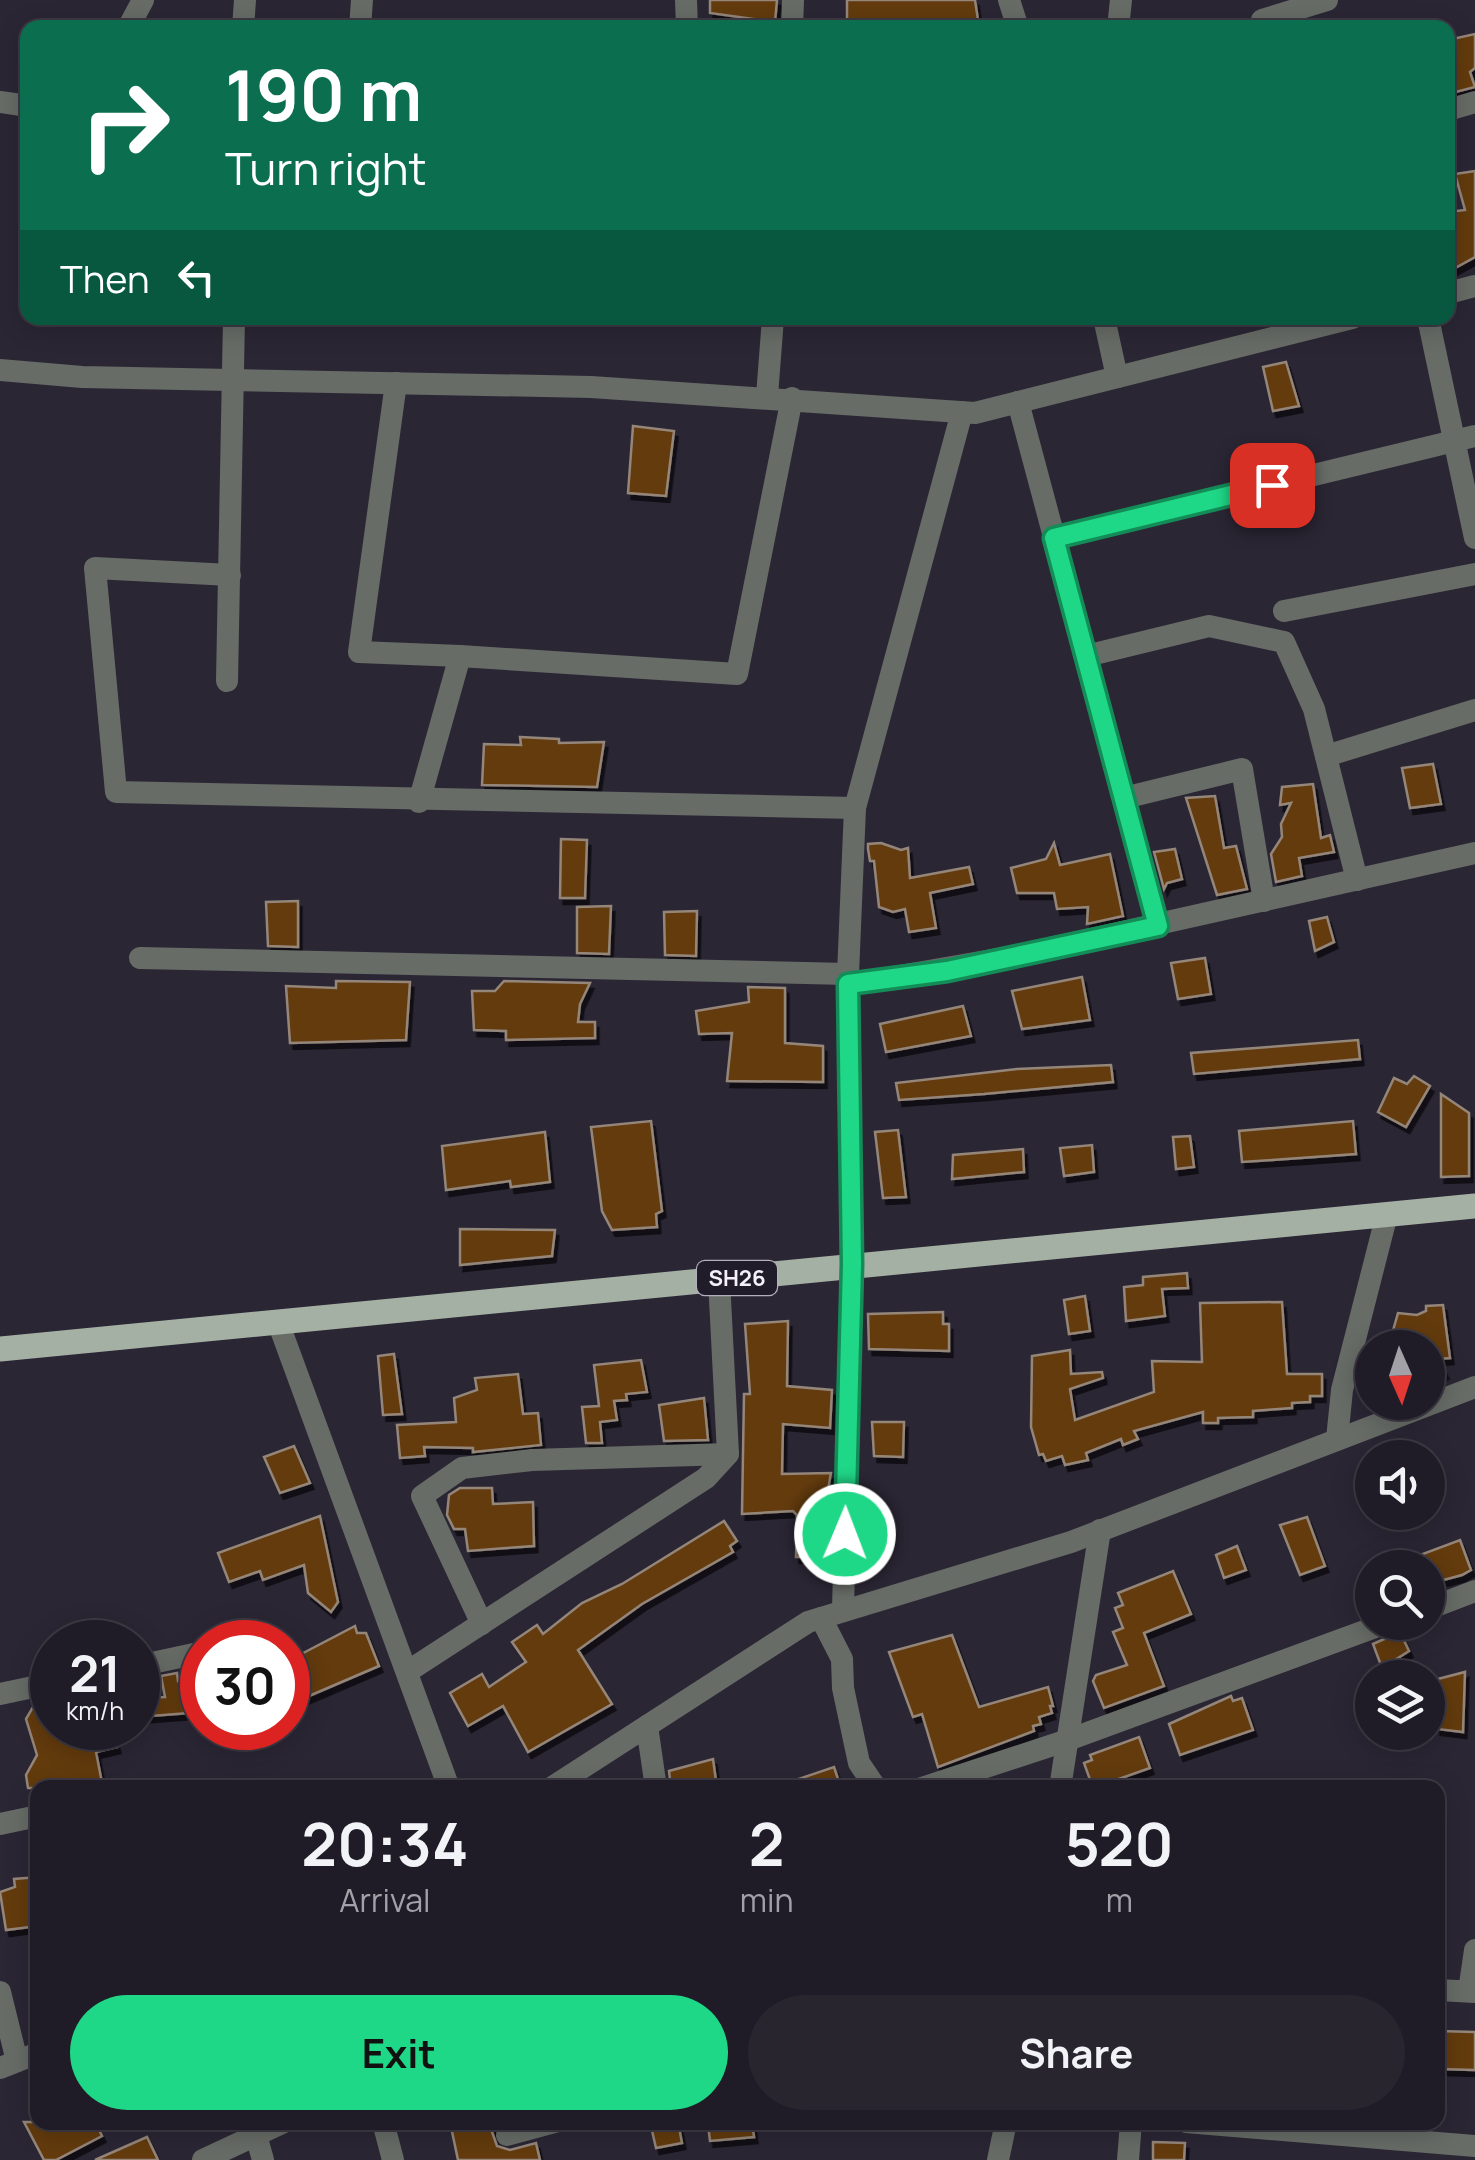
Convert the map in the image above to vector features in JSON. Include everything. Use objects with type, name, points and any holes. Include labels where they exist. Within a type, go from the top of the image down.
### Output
[{"type":"main road","name":"SH26","points":[[0,1350],[1475,1206]]},
{"type":"street","points":[[1262,20],[1327,0]]},
{"type":"street","points":[[228,681],[234,325]]},
{"type":"street","points":[[767,396],[772,325]]},
{"type":"street","points":[[1106,325],[1117,377]]},
{"type":"street","points":[[0,370],[82,377],[767,396],[962,412],[1018,402],[1324,325]]},
{"type":"street","points":[[1430,325],[1465,438],[1475,538]]},
{"type":"street","points":[[396,383],[359,652],[737,674],[792,398]]},
{"type":"street","points":[[1018,402],[1158,926]]},
{"type":"street","points":[[870,1780],[858,1763],[832,1615],[852,1264],[848,979],[855,808],[962,412]]},
{"type":"street","points":[[1054,538],[1465,438]]},
{"type":"street","points":[[230,575],[95,568],[116,792],[418,802],[855,808]]},
{"type":"street","points":[[1284,611],[1475,574]]},
{"type":"street","points":[[1086,656],[1209,626],[1284,642],[1314,709],[1358,880]]},
{"type":"street","points":[[418,802],[460,656]]},
{"type":"street","points":[[1326,756],[1475,710]]},
{"type":"street","points":[[1124,798],[1242,769],[1264,901]]},
{"type":"street","points":[[140,958],[848,979],[947,971],[1475,853]]},
{"type":"street","points":[[1337,1440],[1342,1390],[1387,1214]]},
{"type":"street","points":[[407,1672],[706,1478],[728,1454],[719,1280]]},
{"type":"street","points":[[278,1322],[446,1780]]},
{"type":"street","points":[[563,1780],[808,1622],[1100,1530],[1475,1387]]},
{"type":"street","points":[[482,1624],[422,1496],[462,1468],[532,1460],[728,1454]]},
{"type":"street","points":[[1061,1780],[1100,1530]]},
{"type":"street","points":[[1445,1602],[1475,1591]]},
{"type":"street","points":[[946,1780],[1068,1740],[1355,1634]]},
{"type":"street","points":[[0,1694],[30,1688]]},
{"type":"street","points":[[647,1726],[655,1780]]},
{"type":"street","points":[[0,1824],[30,1818]]},
{"type":"street","points":[[1445,1990],[1472,1991],[1475,1950]]},
{"type":"street","points":[[0,1992],[18,2061]]},
{"type":"street","points":[[203,2160],[267,2130]]},
{"type":"street","points":[[385,2130],[392,2160]]},
{"type":"street","points":[[508,2135],[526,2130]]},
{"type":"street","points":[[998,2160],[1004,2130]]},
{"type":"street","points":[[1128,2160],[1130,2130]]},
{"type":"street","points":[[1282,2130],[1475,2146]]},
{"type":"street","points":[[256,2135],[263,2160]]},
{"type":"building","points":[[710,0],[777,0],[775,20],[710,13]]},
{"type":"building","points":[[847,0],[975,0],[978,20],[847,20]]},
{"type":"building","points":[[1475,34],[1475,68],[1470,72],[1475,87],[1455,92],[1455,38]]},
{"type":"building","points":[[1475,171],[1475,257],[1455,268],[1455,211],[1465,210],[1455,174]]},
{"type":"building","points":[[1286,362],[1299,406],[1273,411],[1263,367]]},
{"type":"building","points":[[633,426],[674,431],[666,496],[628,493]]},
{"type":"building","points":[[520,737],[559,739],[559,743],[604,742],[597,787],[482,785],[484,744],[521,745]]},
{"type":"building","points":[[1433,764],[1441,804],[1410,808],[1402,768]]},
{"type":"building","points":[[1313,784],[1321,838],[1330,835],[1334,852],[1299,858],[1302,876],[1276,882],[1271,854],[1282,837],[1281,824],[1291,803],[1280,805],[1282,787]]},
{"type":"building","points":[[1215,796],[1224,848],[1236,846],[1247,889],[1217,895],[1186,798]]},
{"type":"building","points":[[561,839],[587,840],[585,898],[560,898]]},
{"type":"building","points":[[881,843],[901,850],[908,848],[910,878],[969,867],[973,884],[930,893],[936,928],[909,932],[905,909],[893,912],[879,907],[868,844]]},
{"type":"building","points":[[1054,843],[1060,865],[1110,854],[1123,916],[1087,924],[1088,907],[1057,909],[1054,893],[1017,893],[1011,868],[1046,859]]},
{"type":"building","points":[[1175,849],[1182,879],[1167,883],[1164,889],[1154,852]]},
{"type":"building","points":[[298,901],[298,947],[268,946],[266,902]]},
{"type":"building","points":[[611,906],[609,954],[577,953],[577,907]]},
{"type":"building","points":[[697,911],[696,956],[665,955],[664,912]]},
{"type":"building","points":[[1327,917],[1334,942],[1315,951],[1309,921]]},
{"type":"building","points":[[1205,958],[1211,994],[1178,999],[1171,963]]},
{"type":"building","points":[[1082,977],[1090,1020],[1022,1029],[1012,991]]},
{"type":"building","points":[[336,981],[410,982],[406,1040],[290,1043],[286,986],[336,988]]},
{"type":"building","points":[[504,981],[590,983],[580,1004],[578,1022],[595,1022],[595,1038],[506,1040],[506,1031],[474,1030],[472,991],[495,991]]},
{"type":"building","points":[[748,987],[785,988],[785,1043],[823,1046],[823,1082],[727,1081],[732,1033],[699,1034],[696,1011],[749,1002]]},
{"type":"building","points":[[963,1006],[971,1036],[886,1052],[880,1024]]},
{"type":"building","points":[[1358,1040],[1360,1059],[1194,1074],[1191,1053]]},
{"type":"building","points":[[1111,1065],[1113,1082],[984,1094],[899,1100],[896,1083],[1017,1069]]},
{"type":"building","points":[[1414,1076],[1430,1086],[1406,1127],[1378,1112],[1394,1078],[1407,1084]]},
{"type":"building","points":[[1441,1094],[1469,1113],[1469,1176],[1441,1177]]},
{"type":"building","points":[[651,1121],[662,1211],[656,1214],[657,1227],[612,1230],[602,1211],[591,1127]]},
{"type":"building","points":[[1353,1121],[1356,1154],[1242,1162],[1239,1131]]},
{"type":"building","points":[[898,1130],[906,1197],[883,1198],[875,1132]]},
{"type":"building","points":[[545,1132],[550,1182],[511,1187],[510,1181],[446,1190],[442,1146]]},
{"type":"building","points":[[1190,1136],[1194,1167],[1176,1169],[1173,1137]]},
{"type":"building","points":[[1092,1145],[1094,1172],[1064,1176],[1060,1148]]},
{"type":"building","points":[[1023,1149],[1024,1172],[952,1179],[953,1155]]},
{"type":"building","points":[[460,1229],[555,1230],[552,1256],[460,1265]]},
{"type":"building","points":[[1187,1273],[1188,1288],[1162,1289],[1165,1316],[1126,1321],[1124,1287],[1143,1285],[1143,1277]]},
{"type":"building","points":[[1085,1296],[1090,1331],[1069,1334],[1064,1300]]},
{"type":"building","points":[[1282,1302],[1287,1374],[1322,1374],[1322,1396],[1310,1396],[1310,1402],[1292,1403],[1292,1408],[1253,1411],[1253,1417],[1218,1418],[1218,1423],[1203,1423],[1203,1412],[1134,1431],[1138,1439],[1123,1445],[1121,1439],[1086,1453],[1088,1460],[1065,1465],[1062,1456],[1046,1461],[1043,1454],[1039,1455],[1031,1427],[1032,1356],[1070,1350],[1071,1374],[1102,1372],[1103,1378],[1070,1389],[1075,1420],[1154,1392],[1152,1361],[1202,1362],[1200,1303]]},
{"type":"building","points":[[1443,1305],[1450,1358],[1445,1358],[1445,1330],[1393,1330],[1398,1313],[1417,1315],[1426,1311],[1426,1306]]},
{"type":"building","points":[[943,1312],[943,1324],[949,1324],[949,1351],[869,1349],[868,1314]]},
{"type":"building","points":[[788,1321],[787,1386],[832,1390],[830,1428],[783,1424],[782,1474],[831,1473],[822,1522],[830,1522],[829,1556],[796,1557],[797,1515],[793,1511],[742,1514],[744,1394],[750,1394],[745,1324]]},
{"type":"building","points":[[394,1354],[402,1414],[383,1415],[378,1356]]},
{"type":"building","points":[[641,1360],[647,1392],[626,1394],[627,1400],[614,1401],[617,1420],[600,1422],[602,1443],[586,1443],[582,1407],[599,1406],[594,1365]]},
{"type":"building","points":[[518,1374],[523,1414],[538,1413],[541,1445],[473,1452],[473,1448],[424,1447],[425,1456],[400,1458],[397,1425],[456,1422],[454,1398],[477,1390],[475,1378]]},
{"type":"building","points":[[704,1398],[708,1440],[664,1441],[659,1405]]},
{"type":"building","points":[[872,1422],[904,1422],[903,1457],[874,1456]]},
{"type":"building","points":[[294,1446],[310,1483],[280,1493],[264,1457]]},
{"type":"building","points":[[460,1488],[492,1488],[493,1504],[533,1502],[534,1546],[468,1551],[465,1529],[454,1529],[447,1515],[449,1495]]},
{"type":"building","points":[[320,1516],[338,1602],[331,1612],[308,1593],[304,1565],[263,1580],[260,1571],[229,1582],[218,1553]]},
{"type":"building","points":[[1307,1517],[1325,1566],[1300,1575],[1280,1525]]},
{"type":"building","points":[[724,1521],[737,1541],[730,1546],[733,1552],[642,1604],[578,1650],[612,1704],[528,1752],[503,1706],[468,1726],[450,1693],[482,1674],[489,1687],[526,1662],[512,1642],[537,1625],[543,1634],[582,1603],[622,1584]]},
{"type":"building","points":[[1460,1540],[1471,1570],[1445,1580],[1445,1550],[1433,1550]]},
{"type":"building","points":[[1237,1546],[1246,1570],[1224,1578],[1216,1555]]},
{"type":"building","points":[[1173,1571],[1191,1614],[1144,1633],[1164,1686],[1104,1708],[1093,1681],[1096,1675],[1127,1665],[1113,1632],[1123,1628],[1115,1608],[1123,1605],[1118,1593]]},
{"type":"building","points":[[355,1626],[357,1633],[366,1633],[379,1666],[310,1696],[310,1650]]},
{"type":"building","points":[[952,1635],[979,1707],[1048,1687],[1053,1706],[1052,1713],[1039,1717],[1041,1724],[1033,1726],[1034,1731],[938,1767],[922,1714],[913,1717],[889,1652]]},
{"type":"building","points":[[1404,1640],[1409,1651],[1395,1660],[1379,1660],[1373,1644]]},
{"type":"building","points":[[1465,1672],[1463,1732],[1445,1730],[1445,1677]]},
{"type":"building","points":[[177,1673],[180,1714],[160,1715],[160,1697],[165,1697],[161,1676]]},
{"type":"building","points":[[1231,1696],[1233,1701],[1242,1698],[1253,1730],[1180,1755],[1169,1724]]},
{"type":"building","points":[[1139,1737],[1150,1768],[1116,1780],[1090,1780],[1084,1763],[1092,1760],[1090,1755]]},
{"type":"building","points":[[35,1750],[104,1750],[96,1752],[101,1780],[30,1780],[28,1788],[26,1775],[37,1755]]},
{"type":"building","points":[[713,1759],[716,1780],[670,1780],[669,1771]]},
{"type":"building","points":[[834,1767],[838,1780],[796,1780]]},
{"type":"building","points":[[30,1878],[30,1927],[6,1930],[0,1892],[15,1887],[14,1879]]},
{"type":"building","points":[[1445,2031],[1475,2032],[1475,2070],[1445,2069]]},
{"type":"building","points":[[24,2122],[30,2122],[30,2130],[99,2130],[102,2136],[56,2160],[44,2160]]},
{"type":"building","points":[[452,2130],[493,2130],[497,2146],[510,2150],[536,2143],[540,2160],[458,2160]]},
{"type":"building","points":[[652,2130],[680,2130],[682,2143],[656,2148]]},
{"type":"building","points":[[709,2130],[753,2130],[754,2137],[710,2141]]},
{"type":"building","points":[[147,2137],[158,2160],[95,2160]]},
{"type":"building","points":[[1153,2142],[1185,2143],[1184,2160],[1153,2160]]},
{"type":"route","points":[[845,1534],[852,1264],[848,984],[947,971],[1158,926],[1054,538],[1272,485]]}]
